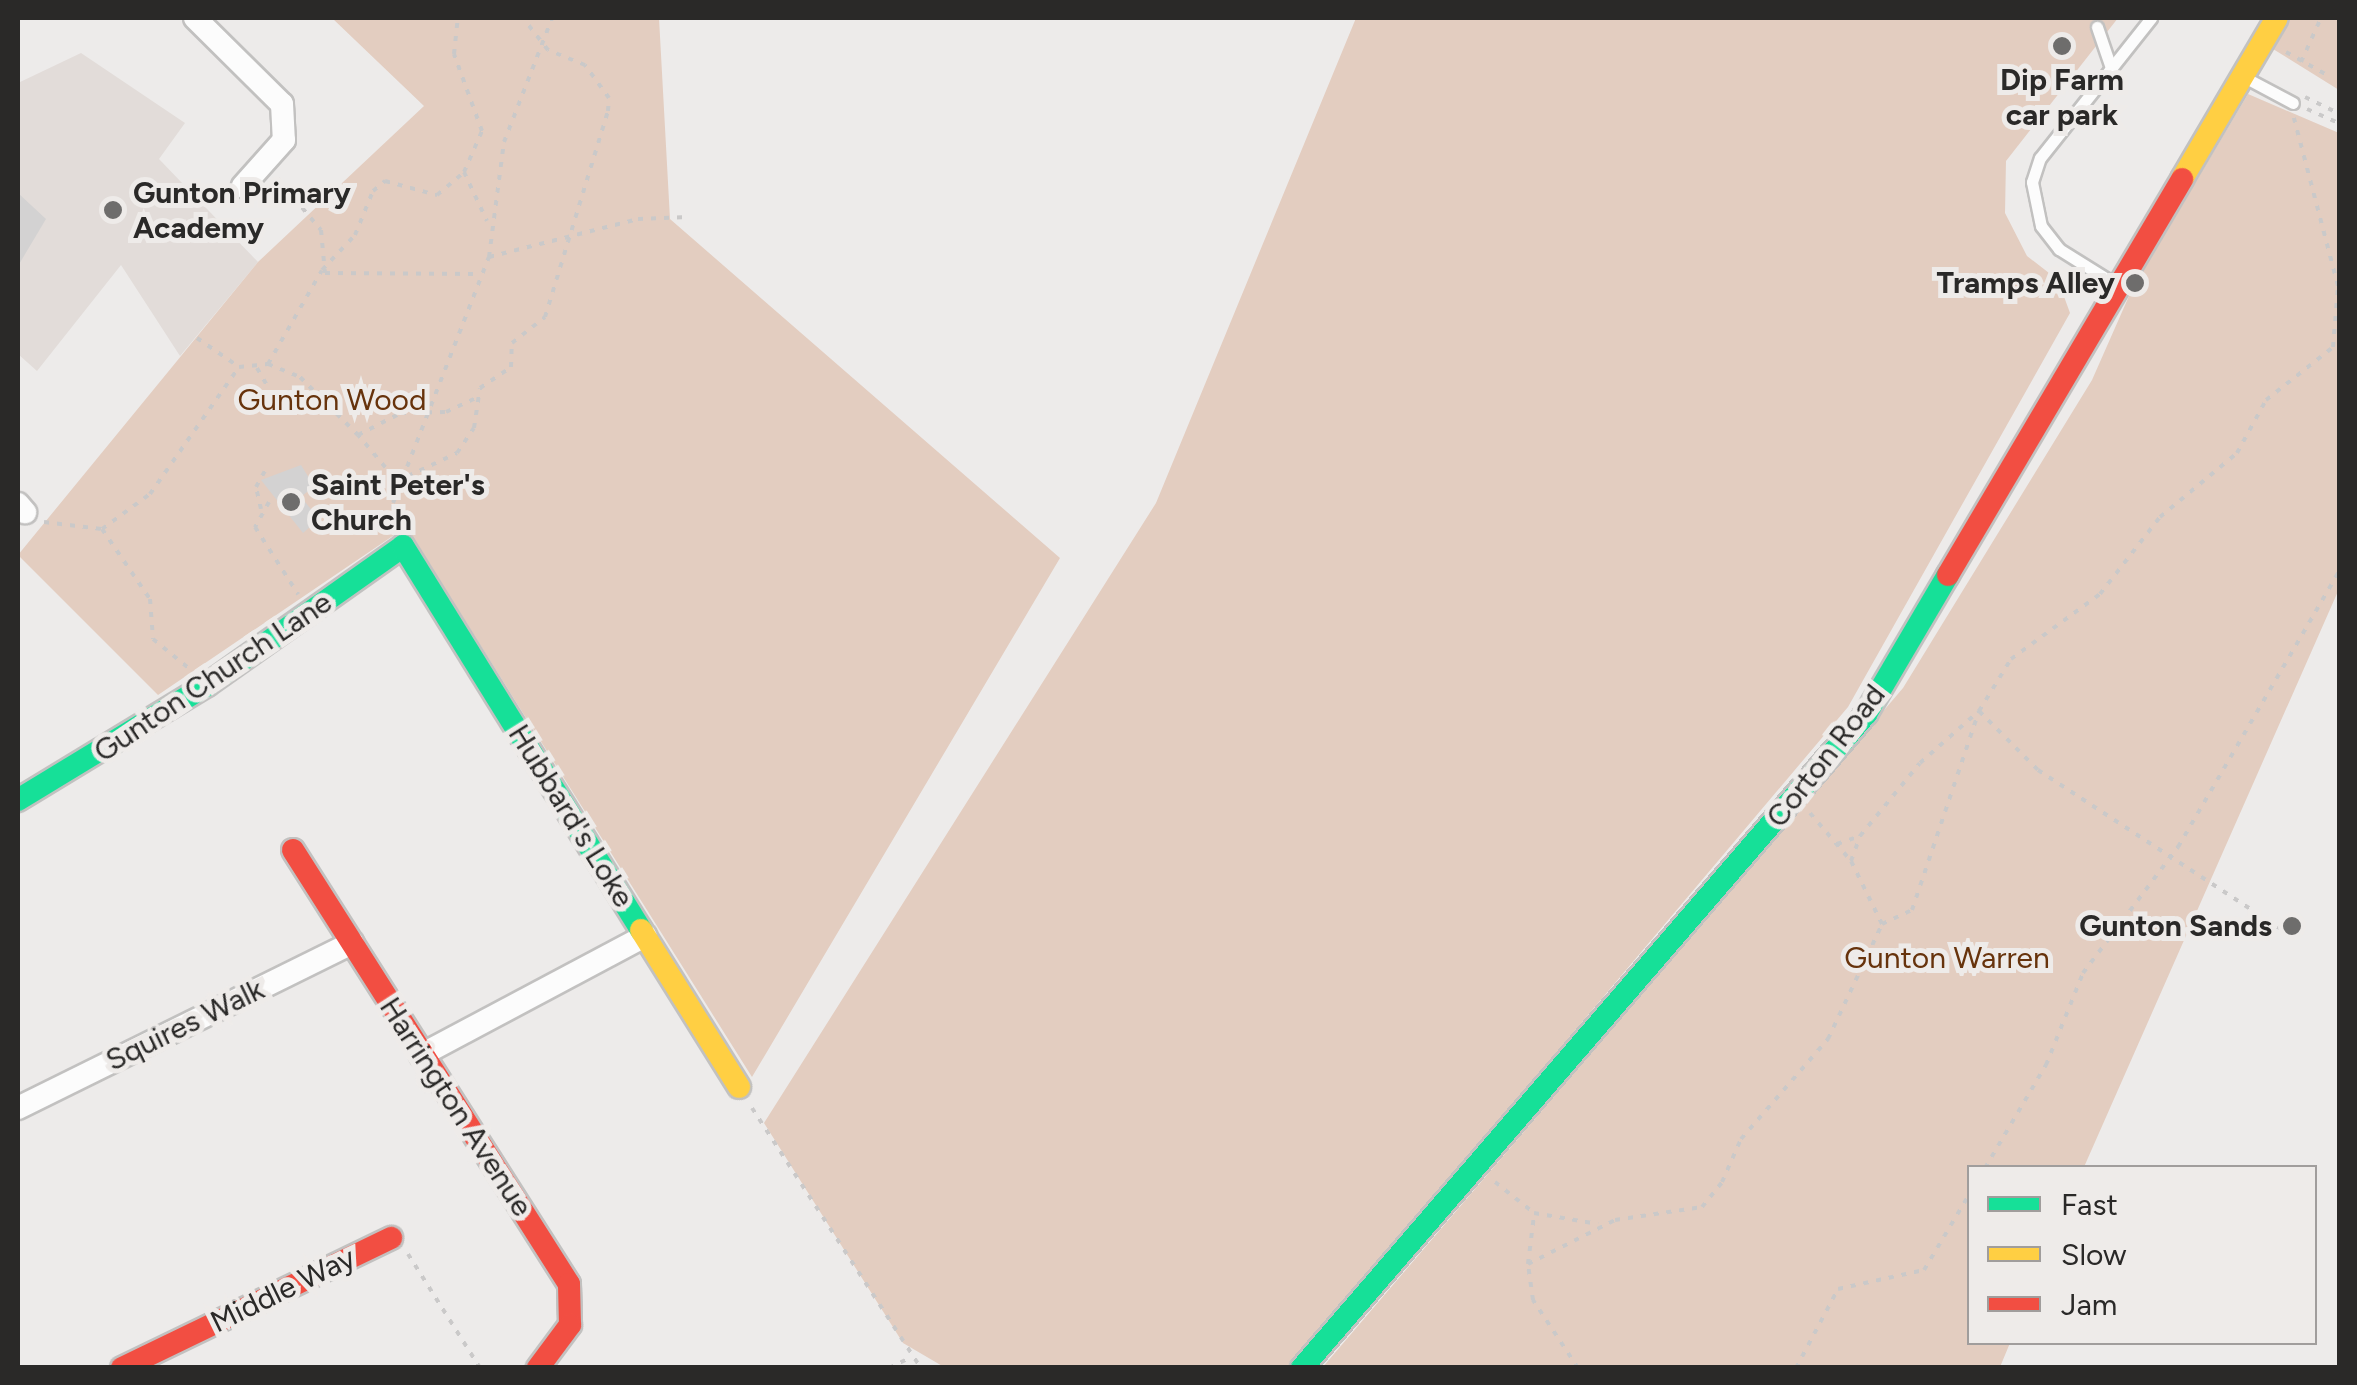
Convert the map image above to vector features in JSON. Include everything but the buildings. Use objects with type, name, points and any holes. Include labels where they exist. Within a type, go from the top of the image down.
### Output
[{"type":"street","points":[[195,18],[282,104],[284,140],[243,186]]},
{"type":"street","name":"Corton Road","points":[[1302,1368],[1472,1164],[1866,714],[2277,18]]},
{"type":"street","name":"Gunton Church Lane","points":[[18,800],[163,714],[400,540]]},
{"type":"street","name":"Hubbard's Loke","points":[[400,540],[739,1087]]},
{"type":"street","name":"Harrington Avenue","points":[[293,850],[569,1284],[570,1325],[538,1368]]},
{"type":"street","points":[[421,1054],[645,936]]},
{"type":"street","name":"Squires Walk","points":[[18,1108],[352,943]]},
{"type":"street","name":"Middle Way","points":[[122,1368],[390,1238]]},
{"type":"lane","points":[[2118,286],[2059,250],[2041,226],[2032,182],[2110,65],[2151,18]]},
{"type":"lane","points":[[2097,27],[2110,65]]},
{"type":"lane","points":[[2242,76],[2290,101]]},
{"type":"path","points":[[196,338],[239,367],[268,364],[322,270],[386,181],[425,197],[464,172],[482,132],[454,54],[461,18],[488,18]]},
{"type":"path","points":[[408,476],[457,454],[474,428],[477,398],[492,372],[511,367],[512,343],[545,317],[576,235],[571,210],[610,98],[585,65],[542,40],[523,18]]},
{"type":"path","points":[[544,18],[548,24]]},
{"type":"path","points":[[488,232],[504,142],[552,18]]},
{"type":"path","points":[[2320,18],[2302,62],[2325,74]]},
{"type":"path","points":[[2290,101],[2340,124]]},
{"type":"path","points":[[1528,1264],[1614,1220],[1702,1207],[1740,1139],[1828,1039],[1882,924],[1912,910],[1979,711],[2011,659],[2100,594],[2160,517],[2236,453],[2266,400],[2333,347],[2338,286],[2290,101]]},
{"type":"path","points":[[262,164],[321,230],[322,270]]},
{"type":"path","points":[[400,540],[393,502],[408,476],[480,274],[490,258],[487,209],[464,172]]},
{"type":"path","points":[[490,258],[576,235],[688,217]]},
{"type":"path","points":[[322,270],[408,280],[480,274]]},
{"type":"path","points":[[268,364],[306,388],[358,435],[402,487]]},
{"type":"path","points":[[21,508],[60,530],[102,529],[150,494],[239,367]]},
{"type":"path","points":[[256,368],[272,396],[306,388]]},
{"type":"path","points":[[358,435],[401,412],[431,412],[477,398]]},
{"type":"path","points":[[267,467],[256,487],[263,546],[304,601]]},
{"type":"path","points":[[261,509],[269,502]]},
{"type":"path","points":[[102,529],[150,599],[153,639],[197,676]]},
{"type":"path","points":[[1987,1165],[2046,1065],[2083,972],[2168,859],[2340,570]]},
{"type":"path","points":[[1851,861],[1860,836],[1920,763],[1979,711]]},
{"type":"path","points":[[1979,711],[2038,770],[2168,859],[2281,929]]},
{"type":"path","points":[[1795,797],[1851,861],[1882,924]]},
{"type":"path","points":[[1838,844],[1860,836]]},
{"type":"path","points":[[739,1087],[921,1368]]},
{"type":"path","points":[[1472,1164],[1534,1214],[1598,1224]]},
{"type":"path","points":[[1796,1368],[1838,1289],[1924,1270],[1967,1198]]},
{"type":"path","points":[[1534,1214],[1528,1264],[1533,1300],[1578,1368]]},
{"type":"path","points":[[390,1238],[420,1264],[480,1368]]},
{"type":"path","points":[[889,1368],[914,1356]]},
{"type":"shaded area","name":"Gunton Primary Academy","points":[[81,53],[185,123],[159,159],[258,262],[180,356],[121,265],[37,371],[18,354],[18,83]]},
{"type":"green space","name":"Gunton Wood","points":[[332,18],[659,18],[670,219],[1060,558],[752,1077],[406,527],[158,695],[18,555],[258,262],[424,106]]},
{"type":"green space","points":[[1356,18],[2118,18],[2006,161],[2005,213],[2027,256],[2058,280],[2070,313],[1848,707],[1291,1367],[944,1367],[903,1343],[764,1123],[1156,503]]},
{"type":"green space","points":[[2277,18],[2339,18],[2339,90],[2273,49]]},
{"type":"green space","name":"Gunton Warren","points":[[2248,94],[2339,133],[2339,589],[2085,1165],[1967,1165],[1967,1345],[2009,1345],[2000,1367],[1322,1368],[1903,688],[2092,380],[2133,287]]},
{"type":"traffic: fast","points":[[18,800],[207,685],[403,546],[641,930]]},
{"type":"traffic: fast","points":[[1302,1368],[1866,714],[1948,575]]},
{"type":"traffic: slow","points":[[2182,179],[2277,18]]},
{"type":"traffic: slow","points":[[641,930],[739,1087]]},
{"type":"traffic: jam","points":[[1948,575],[2182,179]]},
{"type":"traffic: jam","points":[[293,850],[569,1284],[570,1325],[538,1368]]},
{"type":"traffic: jam","points":[[122,1368],[391,1238]]},
{"type":"place","name":"Dip Farm car park","points":[[2062,46]]},
{"type":"place","name":"Gunton Primary Academy","points":[[113,210]]},
{"type":"place","name":"Tramps Alley","points":[[2135,283]]},
{"type":"place","name":"Saint Peter's Church","points":[[291,502]]},
{"type":"place","name":"Gunton Sands","points":[[2292,926]]}]
